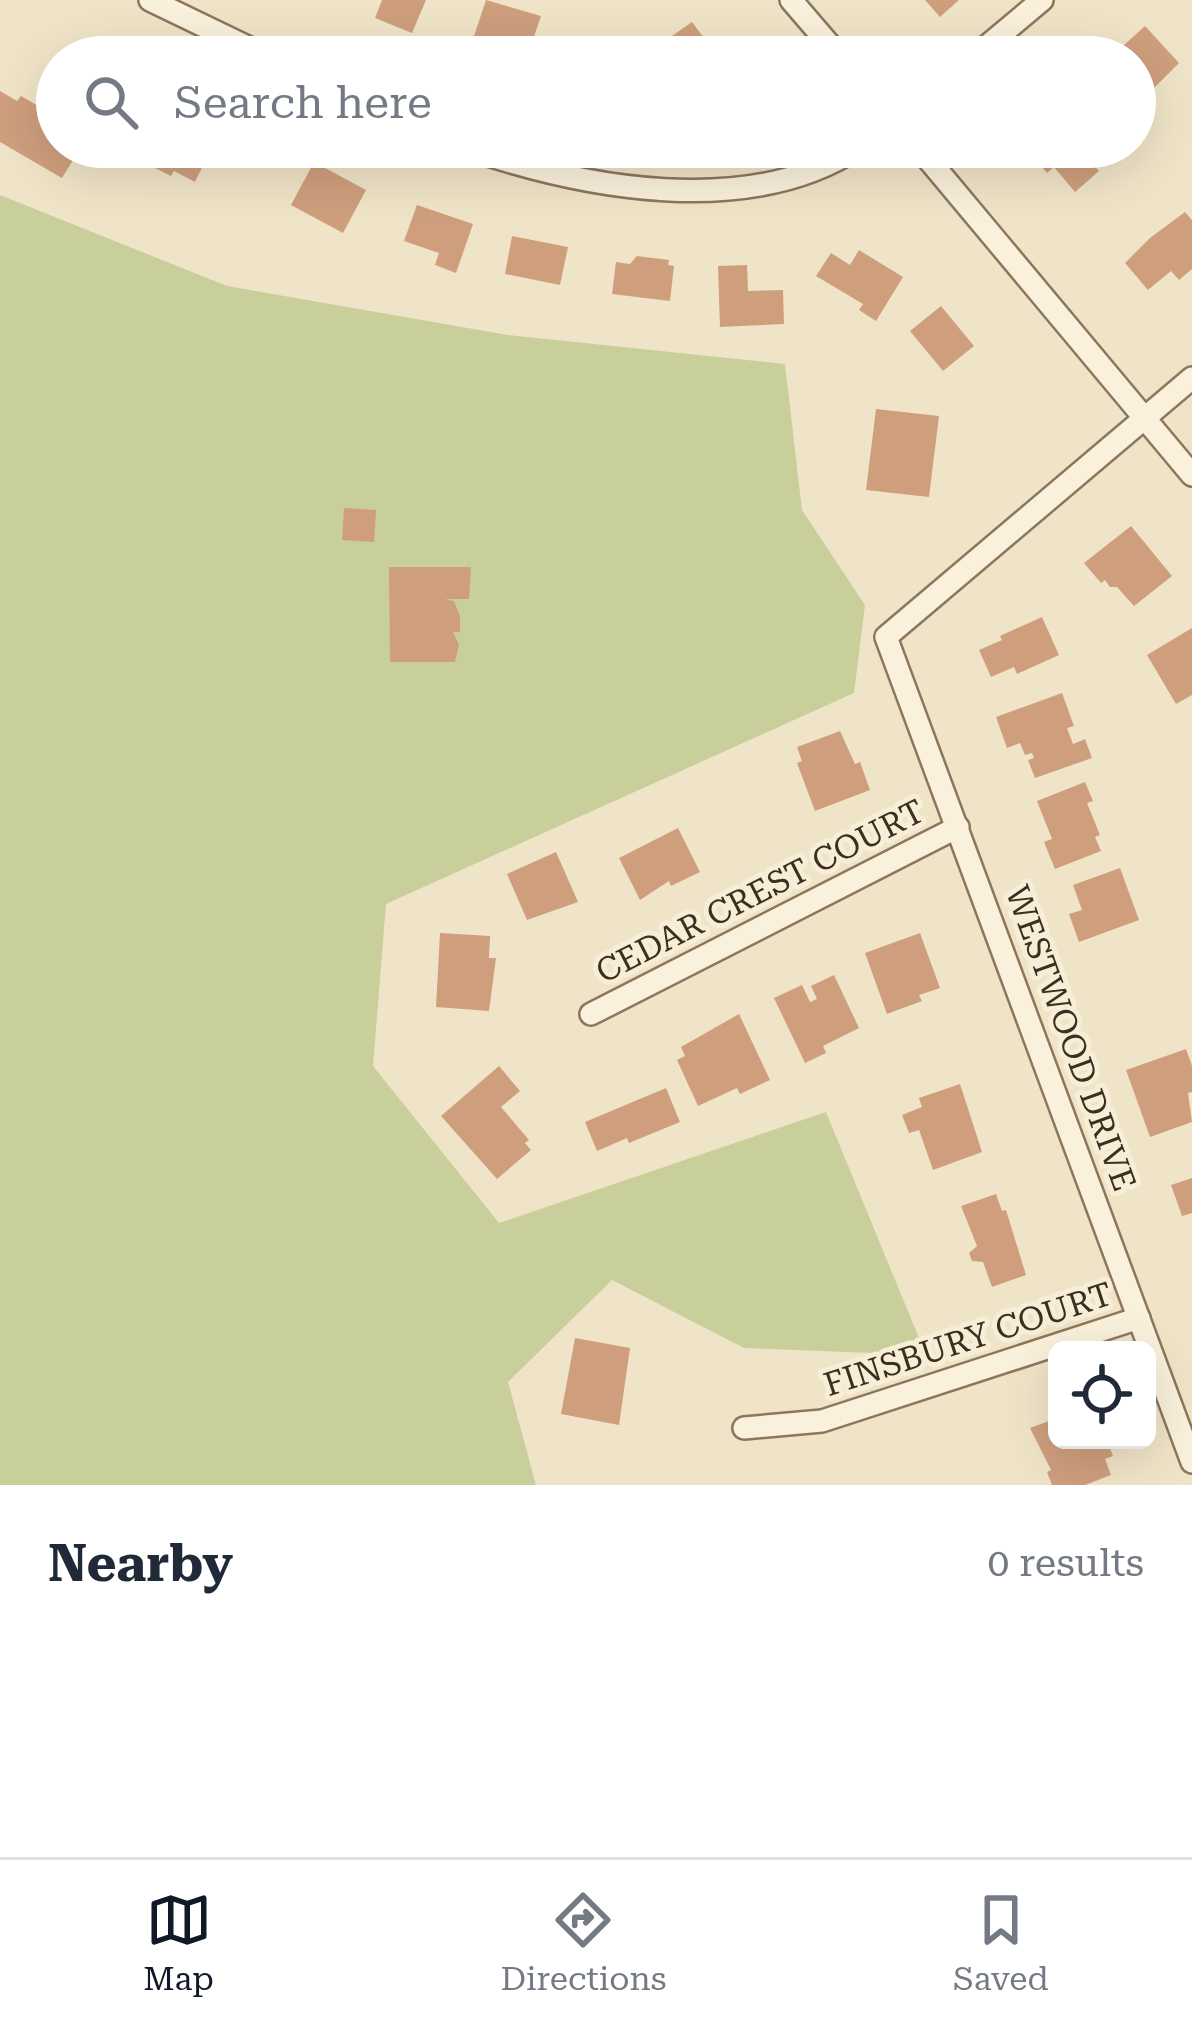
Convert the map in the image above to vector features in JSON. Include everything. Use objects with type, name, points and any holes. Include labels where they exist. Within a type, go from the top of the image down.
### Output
[{"type":"street","points":[[150,0],[225,36]]},
{"type":"street","points":[[790,0],[822,36]]},
{"type":"street","points":[[999,36],[1042,0]]},
{"type":"street","points":[[537,168],[710,192],[790,181],[826,168]]},
{"type":"street","points":[[936,168],[1192,475]]},
{"type":"street","points":[[1146,416],[1192,378]]},
{"type":"street","name":"WESTWOOD DRIVE","points":[[1146,416],[886,638],[1192,1462]]},
{"type":"street","name":"CEDAR CREST COURT","points":[[591,1014],[958,827]]},
{"type":"street","name":"FINSBURY COURT","points":[[744,1428],[822,1421],[1139,1318]]},
{"type":"green space","points":[[0,195],[227,286],[508,335],[785,364],[802,510],[865,605],[854,693],[386,904],[373,1066],[499,1223],[826,1112],[926,1355],[744,1348],[612,1280],[508,1382],[536,1485],[0,1485]]},
{"type":"building","points":[[382,0],[426,0],[412,33],[375,18]]},
{"type":"building","points":[[486,0],[541,16],[534,36],[474,36]]},
{"type":"building","points":[[925,0],[959,0],[940,17]]},
{"type":"building","points":[[692,22],[702,36],[672,36]]},
{"type":"building","points":[[1145,26],[1154,36],[1134,36]]},
{"type":"building","points":[[1156,38],[1179,63],[1156,86]]},
{"type":"building","points":[[0,91],[36,105],[36,163],[0,142]]},
{"type":"building","points":[[45,168],[68,168],[62,178]]},
{"type":"building","points":[[155,168],[202,168],[195,182],[174,171],[171,176]]},
{"type":"building","points":[[311,168],[325,168],[366,190],[343,233],[291,205]]},
{"type":"building","points":[[1055,168],[1096,168],[1099,171],[1075,192]]},
{"type":"building","points":[[417,205],[473,224],[456,273],[435,265],[439,253],[404,241]]},
{"type":"building","points":[[1185,212],[1192,220],[1192,269],[1179,280],[1171,271],[1148,290],[1125,263]]},
{"type":"building","points":[[512,236],[568,247],[560,285],[505,274]]},
{"type":"building","points":[[859,250],[903,277],[876,321],[859,310],[863,304],[816,276],[831,253],[850,265]]},
{"type":"building","points":[[637,256],[669,260],[668,265],[674,266],[670,301],[612,294],[616,262],[630,264]]},
{"type":"building","points":[[747,265],[748,291],[783,290],[784,324],[720,327],[718,266]]},
{"type":"building","points":[[941,306],[974,346],[943,371],[910,331]]},
{"type":"building","points":[[876,409],[939,416],[929,497],[866,490]]},
{"type":"building","points":[[344,508],[376,510],[374,542],[342,540]]},
{"type":"building","points":[[1131,526],[1172,576],[1134,606],[1117,587],[1105,580],[1101,583],[1084,563]]},
{"type":"building","points":[[389,567],[471,567],[469,599],[445,599],[454,601],[460,616],[460,632],[453,632],[459,645],[455,662],[390,662]]},
{"type":"building","points":[[1042,617],[1059,655],[1017,674],[1014,667],[991,677],[979,650]]},
{"type":"building","points":[[1192,628],[1192,695],[1176,704],[1147,655]]},
{"type":"building","points":[[1062,693],[1074,726],[1067,728],[1073,744],[1085,739],[1092,758],[1035,778],[1028,760],[1034,758],[1032,753],[1025,755],[1020,743],[1007,748],[996,717]]},
{"type":"building","points":[[840,731],[855,764],[860,762],[870,790],[815,811],[797,763],[802,761],[797,747]]},
{"type":"building","points":[[1085,782],[1101,851],[1055,869],[1044,842],[1052,839],[1037,801]]},
{"type":"building","points":[[678,828],[700,872],[671,886],[669,881],[640,900],[619,858]]},
{"type":"building","points":[[556,852],[578,902],[527,920],[507,874]]},
{"type":"building","points":[[1120,868],[1139,920],[1079,942],[1069,914],[1082,910],[1073,885]]},
{"type":"building","points":[[440,933],[490,936],[489,958],[496,958],[489,1011],[436,1007]]},
{"type":"building","points":[[920,933],[940,988],[919,995],[922,1001],[887,1014],[865,953]]},
{"type":"building","points":[[834,975],[859,1028],[823,1046],[826,1053],[805,1063],[774,998],[802,985],[810,1002],[817,999],[811,986]]},
{"type":"building","points":[[739,1014],[770,1080],[740,1094],[737,1088],[698,1106],[677,1060],[685,1056],[681,1047]]},
{"type":"building","points":[[1186,1049],[1192,1066],[1192,1092],[1188,1093],[1192,1122],[1150,1137],[1126,1070]]},
{"type":"building","points":[[499,1066],[520,1091],[501,1107],[529,1140],[525,1143],[531,1150],[497,1179],[441,1116]]},
{"type":"building","points":[[960,1084],[982,1152],[933,1170],[919,1130],[909,1133],[902,1115],[922,1107],[919,1098]]},
{"type":"building","points":[[666,1088],[680,1122],[597,1151],[585,1122]]},
{"type":"building","points":[[1192,1178],[1192,1213],[1182,1216],[1171,1185]]},
{"type":"building","points":[[996,1194],[1002,1211],[1006,1210],[1026,1275],[992,1287],[983,1262],[972,1261],[969,1253],[977,1246],[961,1206]]},
{"type":"building","points":[[575,1338],[630,1348],[619,1425],[561,1414]]},
{"type":"building","points":[[1048,1421],[1048,1449],[1110,1449],[1113,1456],[1105,1459],[1111,1475],[1085,1485],[1052,1485],[1047,1472],[1051,1470],[1030,1428]]}]
